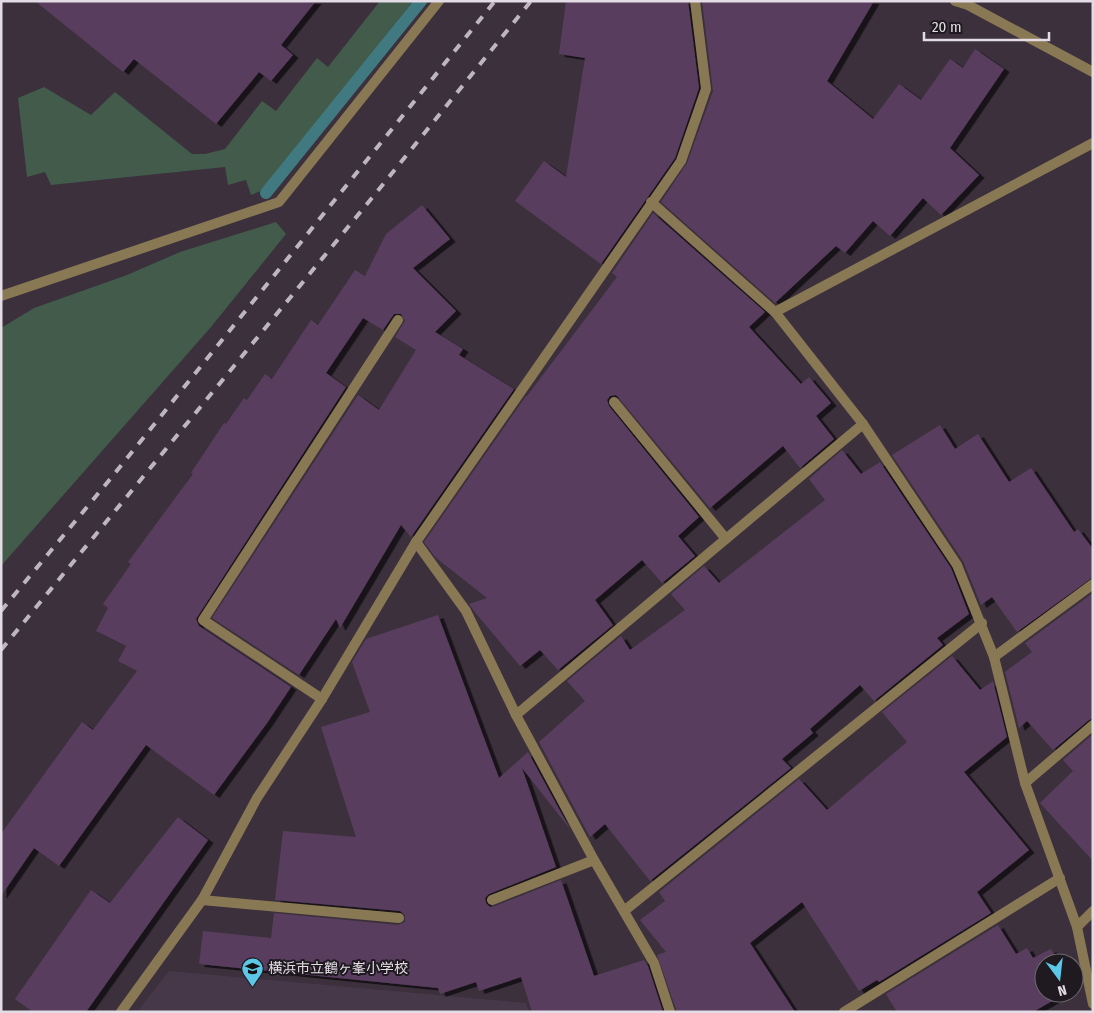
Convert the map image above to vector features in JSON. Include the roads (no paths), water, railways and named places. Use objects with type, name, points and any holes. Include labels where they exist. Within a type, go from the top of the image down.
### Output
[{"type":"street","points":[[1,296],[279,202],[439,1]]},
{"type":"street","points":[[121,1012],[202,900],[257,798],[322,699],[416,542],[681,161],[706,89],[695,1]]},
{"type":"street","points":[[955,1],[965,3],[1093,72]]},
{"type":"street","points":[[775,312],[1093,143]]},
{"type":"street","points":[[651,202],[775,312],[864,424],[957,565],[982,623],[994,657],[1025,784],[1077,927],[1093,1004]]},
{"type":"street","points":[[322,699],[203,620],[398,320]]},
{"type":"street","points":[[614,402],[726,539]]},
{"type":"street","points":[[516,715],[864,424]]},
{"type":"street","points":[[416,542],[466,612],[516,715],[594,860],[654,964],[670,1012]]},
{"type":"street","points":[[994,657],[1093,584]]},
{"type":"street","points":[[624,911],[982,623]]},
{"type":"street","points":[[1025,784],[1093,724]]},
{"type":"street","points":[[492,900],[594,860]]},
{"type":"street","points":[[844,1012],[1060,878]]},
{"type":"street","points":[[202,900],[399,918]]},
{"type":"street","points":[[1077,927],[1093,911]]},
{"type":"waterway","points":[[266,193],[421,1]]},
{"type":"railway","points":[[1,611],[111,478],[495,1]]},
{"type":"railway","points":[[1,650],[531,1]]},
{"type":"place","name":"横浜市立鶴ヶ峯小学校","points":[[252,987]]}]
